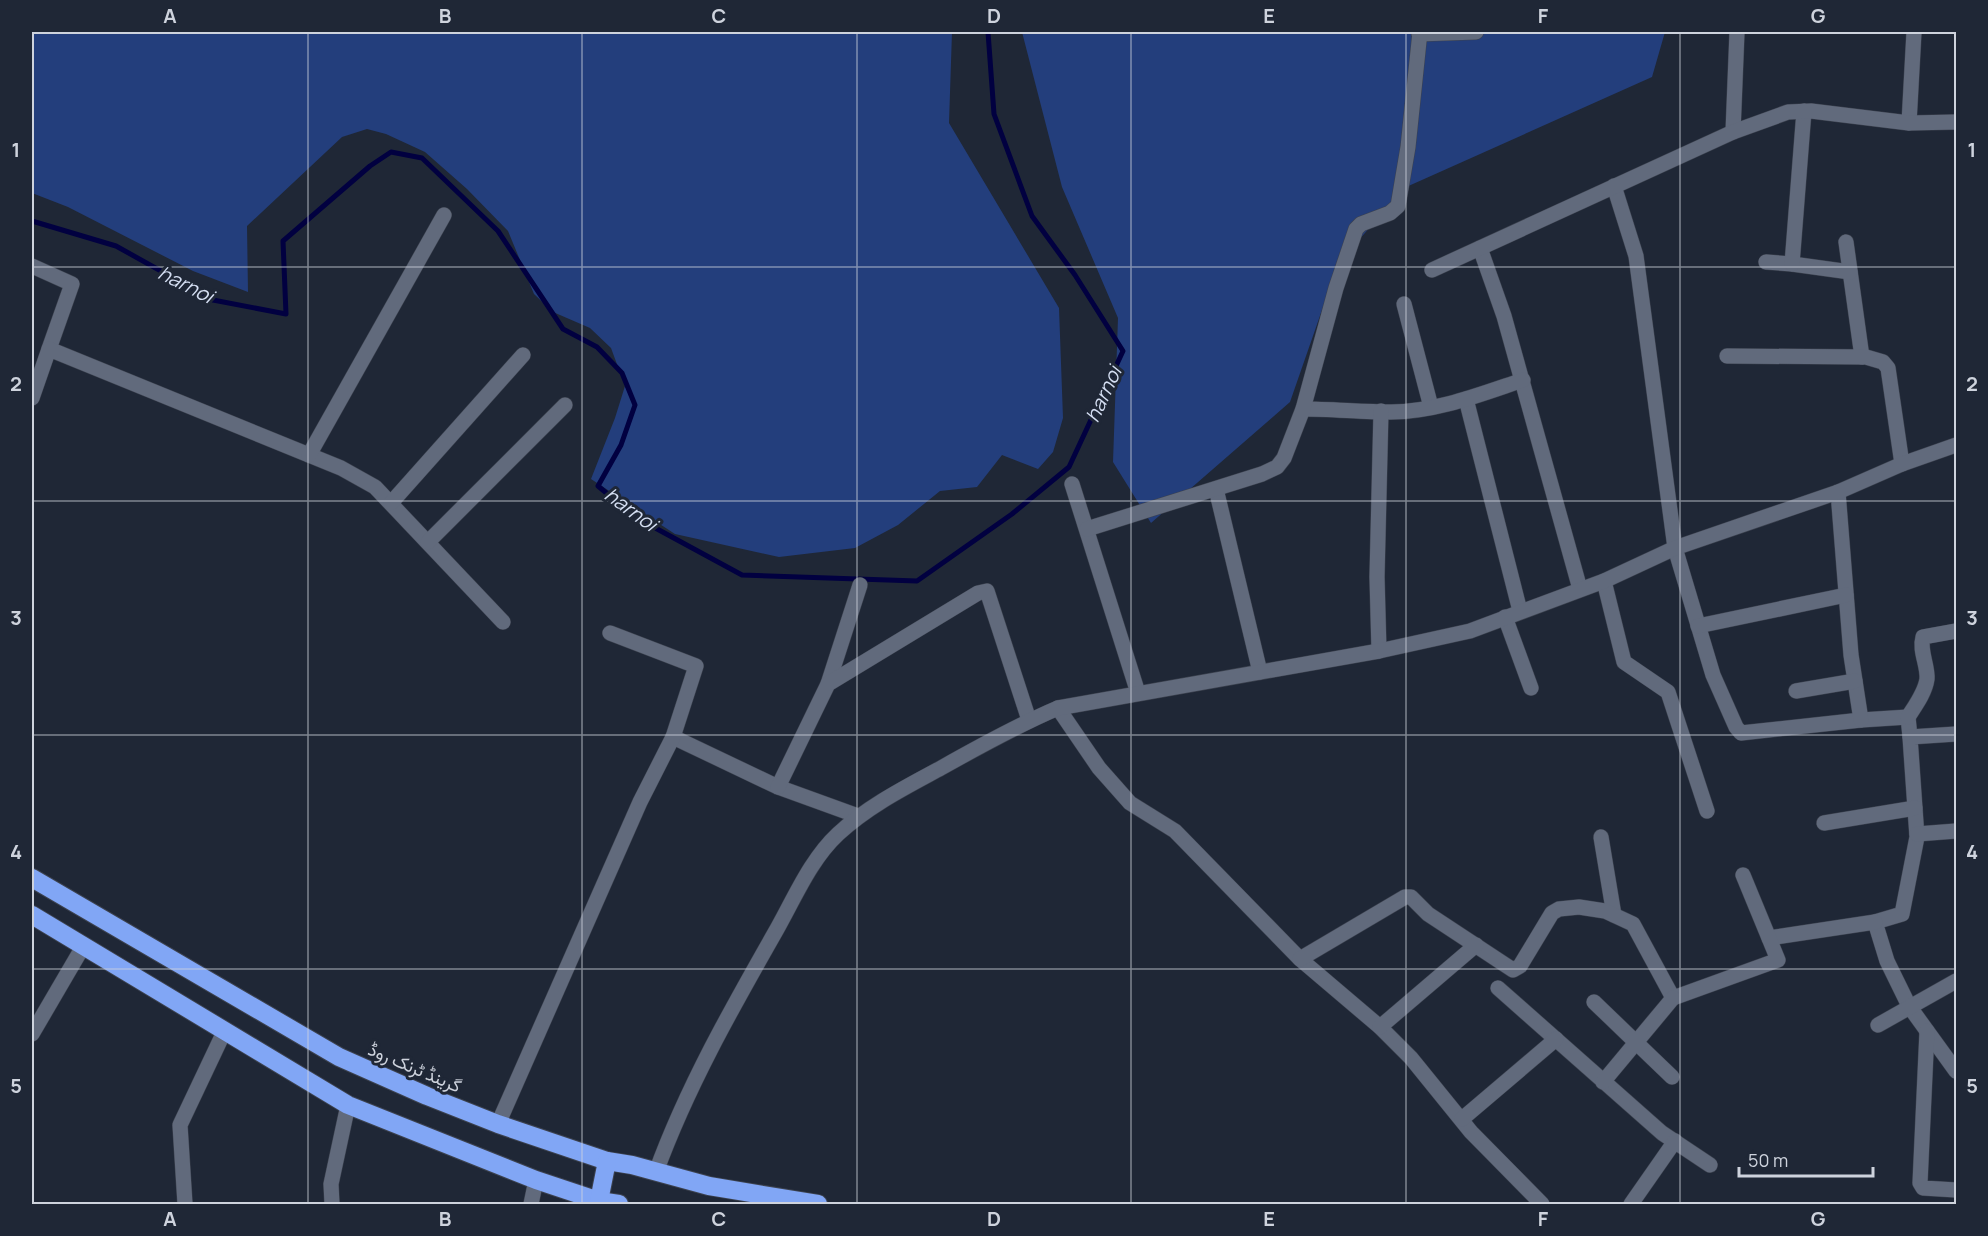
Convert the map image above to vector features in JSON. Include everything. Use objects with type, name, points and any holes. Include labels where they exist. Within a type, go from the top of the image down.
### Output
[{"type":"highway","name":"گرینڈ ٹرنک روڈ","points":[[32,878],[339,1057],[427,1096],[498,1124],[607,1161],[632,1165],[709,1185],[818,1204]]},
{"type":"highway","points":[[32,915],[348,1105],[587,1200],[619,1204]]},
{"type":"highway","points":[[587,1200],[607,1161]]},
{"type":"street","points":[[1087,529],[1262,474],[1277,467],[1284,458],[1303,408],[1336,288],[1356,229],[1361,224],[1390,213],[1398,206],[1408,147],[1420,33],[1476,32]]},
{"type":"street","points":[[1733,132],[1737,32]]},
{"type":"street","points":[[1909,123],[1914,32]]},
{"type":"street","points":[[1792,264],[1804,111]]},
{"type":"street","points":[[1432,270],[1733,132],[1781,114],[1804,111],[1909,123],[1956,122]]},
{"type":"street","points":[[1614,186],[1636,256],[1675,548],[1713,675],[1741,734],[1908,717]]},
{"type":"street","points":[[309,455],[444,215]]},
{"type":"street","points":[[1846,242],[1862,357]]},
{"type":"street","points":[[1480,248],[1523,380],[1581,589]]},
{"type":"street","points":[[1766,262],[1850,272]]},
{"type":"street","points":[[32,266],[72,284],[32,398]]},
{"type":"street","points":[[1404,304],[1431,407]]},
{"type":"street","points":[[49,349],[341,468],[375,487],[503,622]]},
{"type":"street","points":[[391,503],[523,355]]},
{"type":"street","points":[[1728,356],[1862,357],[1883,362],[1888,368],[1902,464]]},
{"type":"street","points":[[1303,408],[1391,412],[1431,407],[1466,399],[1523,380]]},
{"type":"street","points":[[1466,399],[1520,611]]},
{"type":"street","points":[[428,542],[565,405]]},
{"type":"street","points":[[1379,651],[1377,577],[1381,411]]},
{"type":"street","points":[[656,1172],[668,1141],[721,1028],[813,866],[836,836],[858,816],[924,777],[1029,720],[1058,708],[1379,651],[1470,631],[1604,581],[1675,548],[1838,492],[1902,464],[1956,446]]},
{"type":"street","points":[[1072,484],[1138,693]]},
{"type":"street","points":[[1216,489],[1260,672]]},
{"type":"street","points":[[1838,492],[1846,595],[1861,720]]},
{"type":"street","points":[[1604,581],[1624,662],[1668,692],[1707,811]]},
{"type":"street","points":[[778,787],[828,684],[860,585]]},
{"type":"street","points":[[828,684],[978,593],[987,591],[1029,720]]},
{"type":"street","points":[[1698,626],[1846,595]]},
{"type":"street","points":[[1505,617],[1531,688]]},
{"type":"street","points":[[1768,938],[1875,922],[1902,914],[1917,834],[1908,717],[1920,699],[1927,680],[1921,643],[1923,637],[1956,631]]},
{"type":"street","points":[[498,1124],[640,802],[673,737],[696,666],[610,633]]},
{"type":"street","points":[[1796,691],[1855,681]]},
{"type":"street","points":[[1058,708],[1099,768],[1130,803],[1175,831],[1300,959],[1380,1027],[1411,1058],[1462,1119],[1542,1204]]},
{"type":"street","points":[[1911,737],[1956,734]]},
{"type":"street","points":[[673,737],[778,787],[858,816]]},
{"type":"street","points":[[1824,823],[1915,808]]},
{"type":"street","points":[[1917,834],[1956,831]]},
{"type":"street","points":[[1601,837],[1614,915]]},
{"type":"street","points":[[1603,1082],[1672,998],[1778,960],[1743,875]]},
{"type":"street","points":[[1300,959],[1404,897],[1411,897],[1428,914],[1514,970],[1520,966],[1552,913],[1559,909],[1579,907],[1605,911],[1633,924],[1672,998]]},
{"type":"street","points":[[1875,922],[1887,961],[1909,1006],[1956,1071]]},
{"type":"street","points":[[32,1034],[84,945]]},
{"type":"street","points":[[1380,1027],[1476,945]]},
{"type":"street","points":[[1878,1024],[1956,982]]},
{"type":"street","points":[[1498,988],[1662,1133],[1710,1165]]},
{"type":"street","points":[[1594,1002],[1672,1077]]},
{"type":"street","points":[[185,1204],[180,1125],[225,1030]]},
{"type":"street","points":[[1928,1031],[1920,1184],[1923,1188],[1956,1191]]},
{"type":"street","points":[[1462,1119],[1556,1039]]},
{"type":"street","points":[[332,1204],[331,1184],[348,1105]]},
{"type":"street","points":[[1631,1204],[1675,1141]]},
{"type":"street","points":[[531,1204],[536,1180]]},
{"type":"shaded area","points":[[32,32],[952,32],[949,123],[1059,308],[1063,418],[1053,452],[1038,469],[1002,455],[977,487],[940,491],[898,525],[855,548],[779,557],[675,534],[591,479],[625,386],[611,348],[590,328],[553,312],[534,294],[508,231],[467,189],[425,152],[386,134],[367,129],[342,137],[247,226],[248,292],[193,271],[68,207],[32,193]]},
{"type":"shaded area","points":[[1022,32],[1665,32],[1652,77],[1404,188],[1338,264],[1290,402],[1151,523],[1113,462],[1118,318],[1062,187]]},
{"type":"waterway","name":"harnoi","points":[[32,221],[116,246],[213,300],[286,314],[283,241],[370,166],[391,152],[422,158],[498,231],[563,329],[597,347],[622,373],[635,405],[621,445],[598,486],[635,517],[742,575],[917,581],[1012,514],[1069,467],[1123,351],[1075,275],[1032,216],[994,114],[988,32]]}]
